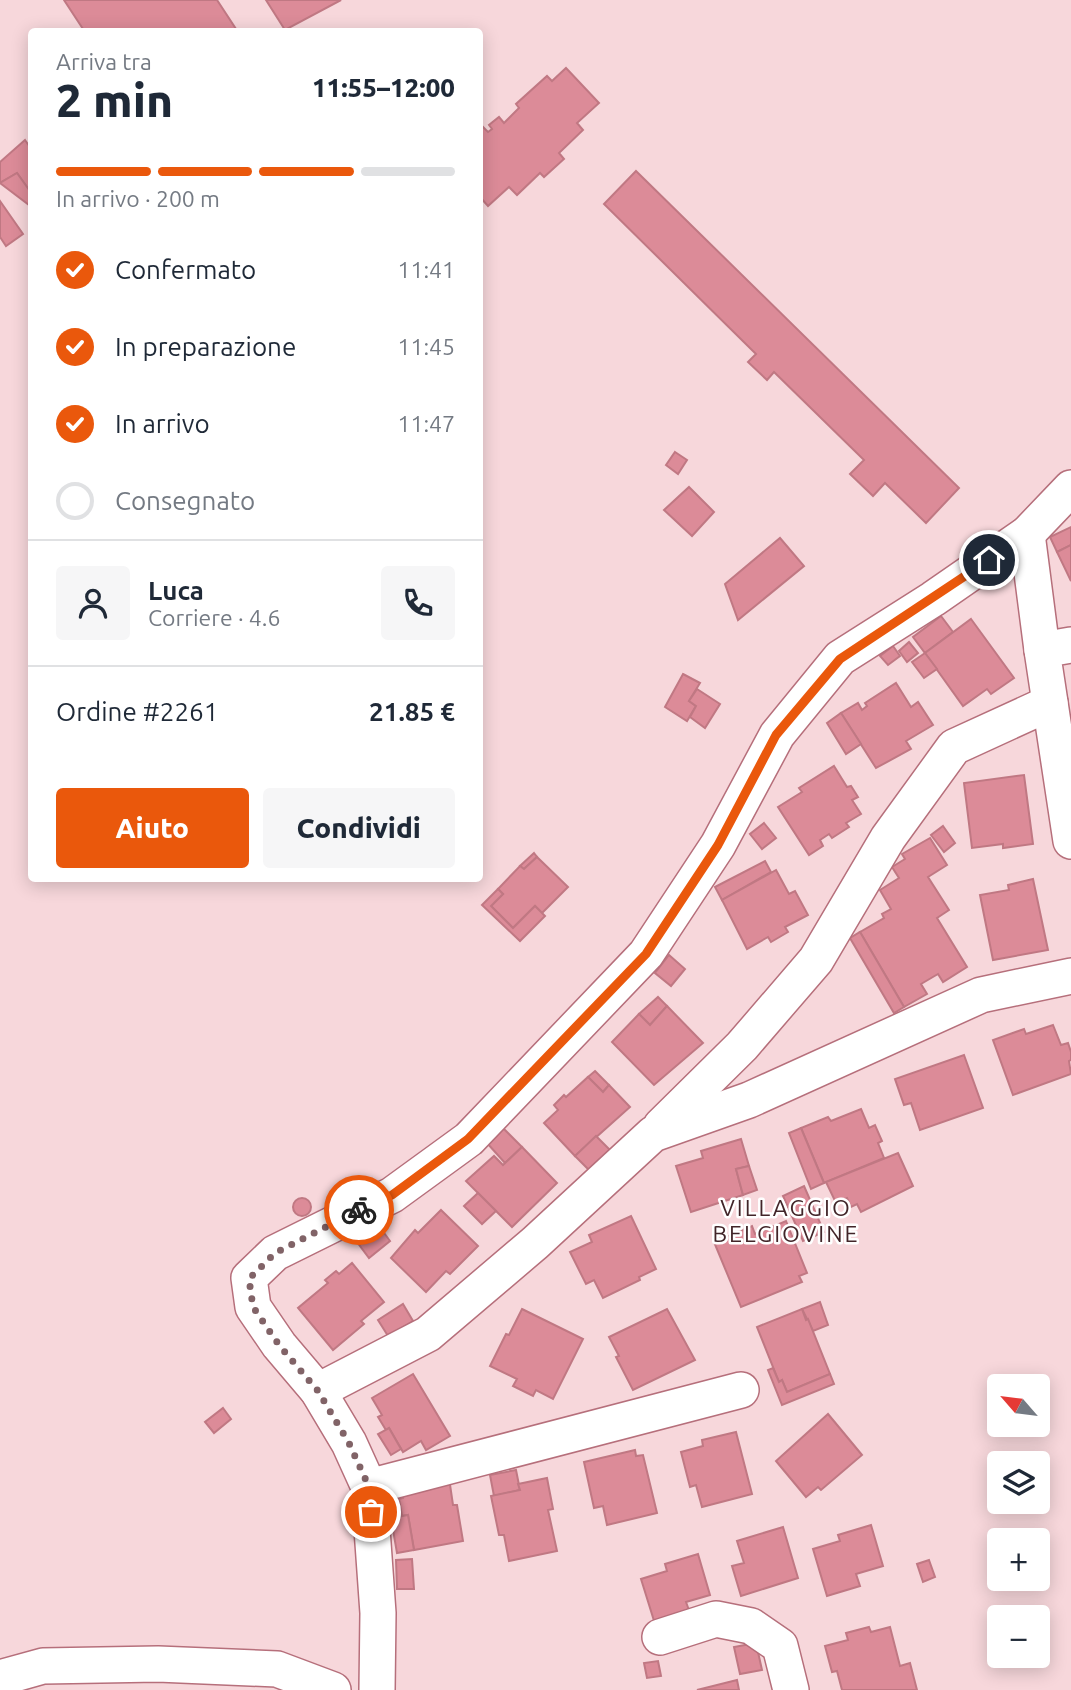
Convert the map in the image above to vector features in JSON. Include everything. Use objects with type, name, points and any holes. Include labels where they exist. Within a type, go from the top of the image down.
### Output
[{"type":"street","points":[[377,1690],[378,1613],[369,1487],[349,1443],[318,1391],[279,1345],[253,1307],[249,1279],[275,1253],[392,1195],[468,1139],[646,954],[718,845],[776,735],[840,659],[1027,534],[1071,488]]},
{"type":"street","points":[[1027,534],[1057,647],[1051,703],[1071,841]]},
{"type":"street","points":[[318,1391],[428,1334],[536,1243],[653,1134],[742,1046],[816,960],[888,838],[954,747],[1051,703]]},
{"type":"street","points":[[653,1134],[748,1100],[981,996],[1071,976]]},
{"type":"street","points":[[369,1487],[741,1390]]},
{"type":"street","points":[[660,1637],[716,1619],[751,1626],[780,1646],[791,1690]]},
{"type":"street","points":[[0,1678],[43,1666],[158,1664],[277,1670],[333,1690]]},
{"type":"building","points":[[64,0],[217,0],[235,28],[82,28]]},
{"type":"building","points":[[266,0],[341,0],[289,28],[284,28]]},
{"type":"building","points":[[566,68],[599,103],[577,123],[583,130],[559,153],[564,159],[544,177],[540,173],[517,195],[509,187],[488,206],[483,200],[483,127],[488,132],[492,129],[489,125],[499,117],[504,123],[519,108],[516,104],[547,76],[552,81]]},
{"type":"building","points":[[25,140],[28,144],[28,188],[17,173],[0,183],[0,162]]},
{"type":"building","points":[[636,171],[959,488],[926,523],[885,483],[873,496],[850,474],[864,460],[774,372],[767,380],[748,362],[756,354],[604,204]]},
{"type":"building","points":[[17,173],[28,188],[28,204],[0,183]]},
{"type":"building","points":[[0,201],[23,234],[6,246],[0,237]]},
{"type":"building","points":[[675,452],[687,460],[678,474],[666,465]]},
{"type":"building","points":[[689,487],[714,512],[692,536],[664,510]]},
{"type":"building","points":[[1071,527],[1071,545],[1057,552],[1050,537]]},
{"type":"building","points":[[780,538],[804,566],[738,620],[725,584]]},
{"type":"building","points":[[1071,545],[1071,581],[1057,552]]},
{"type":"building","points":[[941,616],[953,632],[925,653],[913,637]]},
{"type":"building","points":[[971,619],[1014,678],[991,694],[987,689],[963,706],[925,653]]},
{"type":"building","points":[[909,642],[918,653],[907,662],[899,651]]},
{"type":"building","points":[[893,646],[900,656],[888,665],[880,656]]},
{"type":"building","points":[[925,653],[937,669],[924,678],[912,662]]},
{"type":"building","points":[[683,674],[700,683],[689,701],[696,706],[687,721],[665,707]]},
{"type":"building","points":[[896,683],[911,707],[918,702],[933,725],[906,741],[911,749],[876,768],[841,713],[858,703],[862,710],[867,706],[865,703]]},
{"type":"building","points":[[697,689],[720,704],[705,728],[690,717],[696,706],[689,701]]},
{"type":"building","points":[[841,713],[861,744],[846,754],[827,723]]},
{"type":"building","points":[[834,766],[847,787],[851,786],[858,797],[852,800],[861,814],[846,823],[849,827],[832,838],[829,834],[820,840],[823,846],[809,855],[778,807],[802,792],[799,788]]},
{"type":"building","points":[[1024,775],[1033,844],[972,848],[964,783]]},
{"type":"building","points":[[764,823],[776,838],[762,849],[750,834]]},
{"type":"building","points":[[943,826],[955,843],[944,852],[931,835]]},
{"type":"building","points":[[930,838],[947,865],[928,877],[949,910],[937,918],[967,967],[943,982],[938,974],[921,984],[927,994],[904,1007],[860,932],[884,918],[882,914],[891,909],[880,890],[899,878],[892,867],[905,859],[902,854]]},
{"type":"building","points":[[534,853],[537,857],[524,869],[520,866]]},
{"type":"building","points":[[537,857],[568,887],[542,913],[535,906],[513,928],[491,906],[503,894],[498,889],[520,866],[524,869]]},
{"type":"building","points":[[765,861],[771,872],[722,900],[715,887]]},
{"type":"building","points":[[776,870],[789,894],[795,891],[808,915],[785,927],[788,932],[771,942],[768,937],[747,949],[722,900]]},
{"type":"building","points":[[1033,879],[1048,950],[993,960],[980,895],[1009,890],[1008,885]]},
{"type":"building","points":[[498,889],[503,894],[491,906],[513,928],[535,906],[545,916],[520,941],[482,905]]},
{"type":"building","points":[[860,932],[904,1007],[894,1013],[850,938]]},
{"type":"building","points":[[669,955],[685,969],[671,986],[655,973]]},
{"type":"building","points":[[658,997],[667,1006],[650,1025],[639,1014]]},
{"type":"building","points":[[667,1006],[703,1043],[654,1085],[612,1042],[639,1014],[650,1025]]},
{"type":"building","points":[[1053,1025],[1061,1045],[1068,1043],[1071,1052],[1071,1074],[1013,1095],[993,1040],[1024,1029],[1026,1034]]},
{"type":"building","points":[[964,1055],[983,1108],[920,1130],[911,1103],[904,1105],[895,1079]]},
{"type":"building","points":[[595,1071],[609,1085],[603,1092],[588,1077]]},
{"type":"building","points":[[588,1077],[603,1092],[609,1085],[630,1107],[575,1156],[544,1123],[558,1110],[554,1105]]},
{"type":"building","points":[[861,1109],[869,1128],[875,1125],[882,1141],[878,1143],[884,1158],[824,1183],[801,1128],[828,1117],[831,1121]]},
{"type":"building","points":[[503,1128],[522,1147],[505,1163],[487,1143]]},
{"type":"building","points":[[801,1128],[824,1183],[811,1189],[789,1133]]},
{"type":"building","points":[[596,1136],[610,1150],[589,1170],[575,1156]]},
{"type":"building","points":[[741,1139],[749,1166],[736,1169],[743,1195],[691,1212],[676,1166],[703,1158],[701,1151]]},
{"type":"building","points":[[522,1147],[557,1183],[512,1227],[466,1181],[494,1156],[503,1165]]},
{"type":"building","points":[[898,1153],[913,1186],[861,1212],[857,1204],[851,1207],[847,1198],[836,1203],[826,1182]]},
{"type":"building","points":[[749,1166],[757,1190],[743,1195],[736,1169]]},
{"type":"building","points":[[804,1186],[824,1232],[803,1241],[783,1196]]},
{"type":"building","points":[[478,1193],[496,1211],[482,1224],[464,1206]]},
{"type":"building","points":[[298,1198],[306,1198],[311,1207],[309,1214],[298,1216],[293,1211],[293,1203]]},
{"type":"building","points":[[441,1210],[478,1246],[450,1274],[446,1271],[426,1292],[391,1258],[415,1230],[418,1233]]},
{"type":"building","points":[[631,1216],[656,1269],[603,1298],[594,1280],[586,1284],[570,1252],[592,1242],[589,1235]]},
{"type":"building","points":[[786,1221],[807,1273],[799,1276],[802,1282],[741,1307],[714,1242],[752,1226],[755,1234]]},
{"type":"building","points":[[379,1226],[390,1241],[369,1258],[357,1242]]},
{"type":"building","points":[[352,1263],[384,1302],[361,1321],[364,1324],[333,1350],[298,1308],[328,1283],[325,1280],[336,1271],[339,1274]]},
{"type":"building","points":[[820,1302],[828,1325],[813,1331],[802,1309]]},
{"type":"building","points":[[403,1304],[413,1321],[388,1336],[378,1320]]},
{"type":"building","points":[[522,1309],[583,1339],[553,1399],[536,1390],[533,1396],[513,1386],[517,1379],[490,1366]]},
{"type":"building","points":[[667,1309],[695,1360],[633,1390],[609,1337]]},
{"type":"building","points":[[802,1309],[830,1374],[787,1392],[782,1380],[779,1382],[757,1327]]},
{"type":"building","points":[[773,1368],[787,1392],[830,1374],[834,1384],[782,1405],[768,1370]]},
{"type":"building","points":[[413,1374],[450,1436],[426,1450],[421,1441],[403,1452],[389,1428],[386,1430],[378,1417],[382,1415],[372,1398]]},
{"type":"building","points":[[223,1408],[231,1419],[214,1433],[205,1422]]},
{"type":"building","points":[[828,1414],[862,1455],[821,1490],[818,1487],[806,1497],[776,1461]]},
{"type":"building","points":[[389,1428],[401,1449],[391,1455],[378,1434]]},
{"type":"building","points":[[736,1432],[752,1494],[702,1507],[696,1485],[690,1487],[681,1452],[703,1446],[702,1440]]},
{"type":"building","points":[[635,1450],[636,1456],[643,1455],[657,1513],[607,1525],[603,1506],[594,1508],[584,1462]]},
{"type":"building","points":[[516,1470],[520,1490],[494,1496],[490,1475]]},
{"type":"building","points":[[448,1471],[453,1505],[457,1505],[463,1541],[414,1550],[408,1515],[402,1516],[400,1480]]},
{"type":"building","points":[[547,1478],[553,1509],[548,1510],[557,1551],[509,1561],[504,1535],[499,1535],[491,1496],[520,1490],[518,1484]]},
{"type":"building","points":[[408,1515],[414,1550],[397,1553],[391,1518]]},
{"type":"building","points":[[871,1525],[883,1566],[856,1574],[860,1586],[827,1596],[813,1549],[840,1541],[838,1535]]},
{"type":"building","points":[[783,1527],[798,1578],[741,1596],[732,1566],[744,1563],[737,1541]]},
{"type":"building","points":[[698,1554],[710,1595],[686,1602],[690,1613],[655,1624],[641,1579],[667,1571],[665,1564]]},
{"type":"building","points":[[412,1559],[414,1589],[397,1589],[396,1560]]},
{"type":"building","points":[[929,1560],[935,1577],[923,1582],[917,1564]]},
{"type":"building","points":[[869,1627],[871,1632],[890,1627],[900,1666],[910,1663],[917,1690],[842,1690],[837,1671],[832,1672],[825,1646],[848,1640],[846,1633]]},
{"type":"building","points":[[756,1643],[762,1670],[740,1674],[734,1647]]},
{"type":"building","points":[[658,1661],[661,1676],[647,1678],[644,1663]]},
{"type":"building","points":[[737,1680],[739,1690],[697,1690]]},
{"type":"way so far","points":[[359,1210],[275,1253],[249,1279],[253,1307],[279,1345],[318,1391],[349,1443],[369,1487],[371,1512]]},
{"type":"district","name":"VILLAGGIO BELGIOVINE","points":[[786,1220]]},
{"type":"route","points":[[359,1210],[392,1195],[468,1139],[646,954],[718,845],[776,735],[840,659],[989,560]]}]
